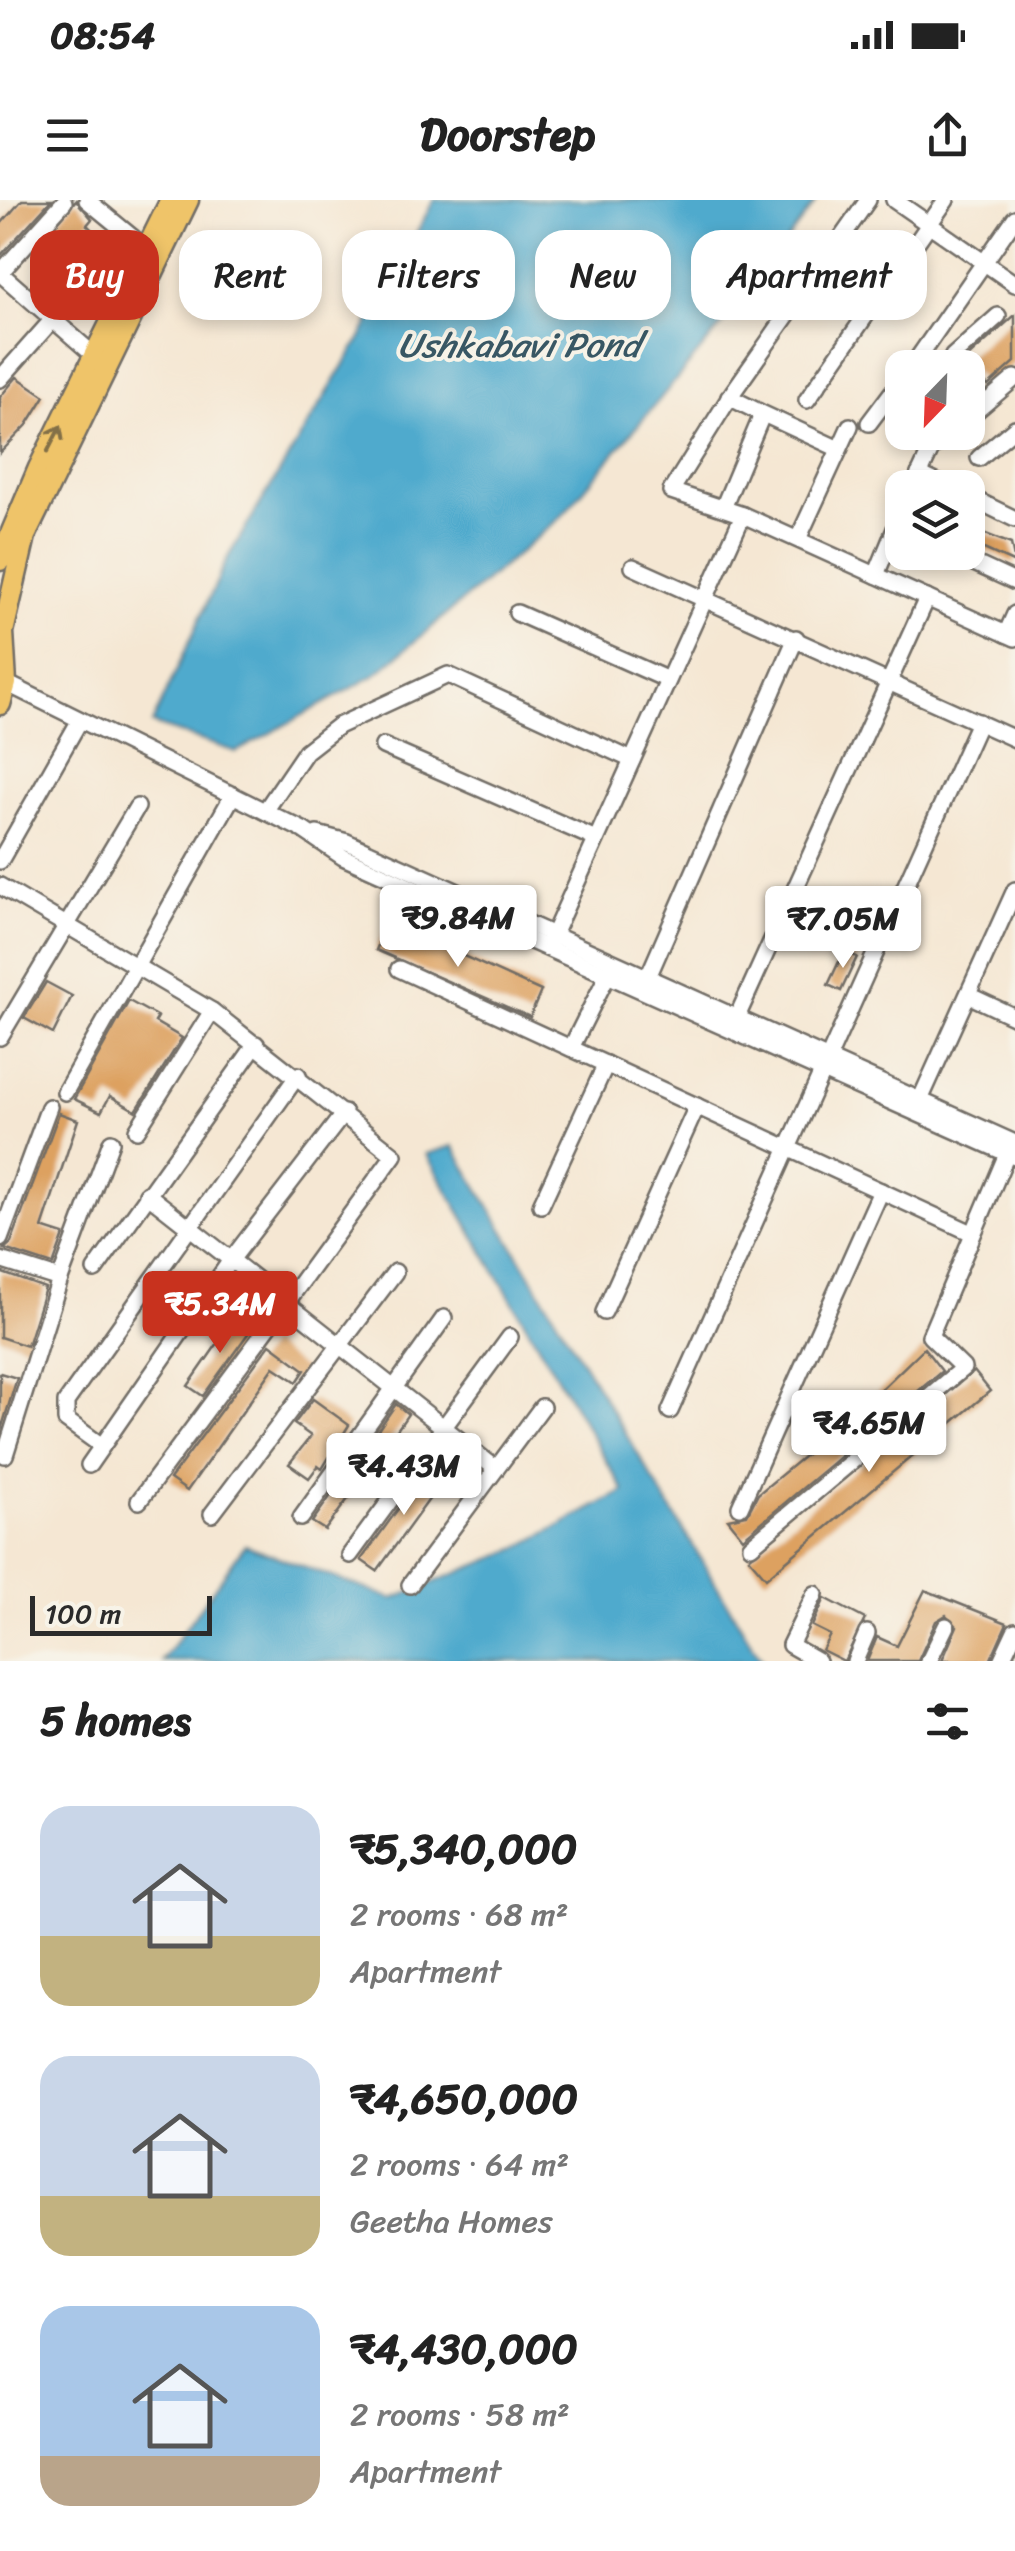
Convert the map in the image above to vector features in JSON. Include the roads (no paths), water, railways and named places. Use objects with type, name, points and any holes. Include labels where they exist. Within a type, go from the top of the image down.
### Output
[{"type":"main road","points":[[158,230],[171,200]]},
{"type":"main road","points":[[0,704],[3,632],[25,536],[188,200]]},
{"type":"main road","points":[[0,560],[38,468],[114,320]]},
{"type":"street","points":[[87,200],[123,230]]},
{"type":"street","points":[[868,200],[730,396],[671,492],[743,515],[1011,636],[1015,614]]},
{"type":"street","points":[[894,200],[1015,284]]},
{"type":"street","points":[[807,400],[946,200]]},
{"type":"street","points":[[30,298],[0,273],[64,202]]},
{"type":"street","points":[[924,350],[1015,218]]},
{"type":"street","points":[[961,350],[998,316]]},
{"type":"street","points":[[0,379],[52,320]]},
{"type":"street","points":[[56,320],[96,357]]},
{"type":"street","points":[[985,404],[1015,378]]},
{"type":"street","points":[[730,396],[840,449]]},
{"type":"street","points":[[869,424],[885,402]]},
{"type":"street","points":[[722,508],[760,420],[758,412]]},
{"type":"street","points":[[798,540],[850,426]]},
{"type":"street","points":[[979,458],[1015,428]]},
{"type":"street","points":[[985,504],[1015,518]]},
{"type":"street","points":[[550,942],[743,515]]},
{"type":"street","points":[[876,575],[885,557]]},
{"type":"street","points":[[633,567],[1015,739]]},
{"type":"street","points":[[985,568],[1015,582]]},
{"type":"street","points":[[736,1018],[927,598]]},
{"type":"street","points":[[517,612],[668,680]]},
{"type":"street","points":[[648,977],[796,638]]},
{"type":"street","points":[[265,811],[306,751],[338,726],[448,674],[632,760]]},
{"type":"street","points":[[3,681],[304,830],[347,842],[550,942],[1012,1151],[972,1233],[930,1336],[963,1368],[751,1546]]},
{"type":"street","points":[[0,860],[80,720]]},
{"type":"street","points":[[670,1411],[979,722]]},
{"type":"street","points":[[384,746],[596,839]]},
{"type":"street","points":[[66,1092],[233,795]]},
{"type":"street","points":[[0,1037],[137,807]]},
{"type":"street","points":[[0,886],[212,1010],[394,1155],[140,1501]]},
{"type":"street","points":[[917,1106],[1011,908],[1015,890]]},
{"type":"street","points":[[399,968],[972,1233]]},
{"type":"street","points":[[611,969],[648,977],[825,1065]]},
{"type":"street","points":[[572,1048],[611,969]]},
{"type":"street","points":[[968,995],[1015,1016]]},
{"type":"street","points":[[137,1130],[212,1010]]},
{"type":"street","points":[[96,1270],[256,1044]]},
{"type":"street","points":[[540,1205],[606,1064]]},
{"type":"street","points":[[102,1446],[66,1420],[66,1402],[298,1075]]},
{"type":"street","points":[[604,1312],[697,1106]]},
{"type":"street","points":[[0,1239],[48,1108]]},
{"type":"street","points":[[88,1466],[231,1260],[344,1112]]},
{"type":"street","points":[[5,1455],[60,1279],[111,1142]]},
{"type":"street","points":[[740,1506],[881,1191]]},
{"type":"street","points":[[147,1194],[495,1468]]},
{"type":"street","points":[[0,1260],[60,1279]]},
{"type":"street","points":[[212,1514],[395,1272]]},
{"type":"street","points":[[301,1518],[444,1318]]},
{"type":"street","points":[[350,1555],[510,1337]]},
{"type":"street","points":[[410,1584],[542,1406]]},
{"type":"street","points":[[815,1594],[790,1645],[818,1661]]},
{"type":"street","points":[[929,1661],[946,1626]]},
{"type":"street","points":[[1001,1661],[1015,1631]]},
{"type":"street","points":[[854,1661],[867,1633]]},
{"type":"water","name":"Ushkabavi Pond","points":[[434,200],[817,200],[795,230],[691,230],[691,320],[726,320],[560,518],[375,675],[236,752],[152,724],[228,557],[370,320],[515,320],[515,230],[418,230]]},
{"type":"water","points":[[453,1146],[762,1661],[162,1661],[245,1545],[393,1599],[514,1550],[624,1491],[426,1154]]}]
